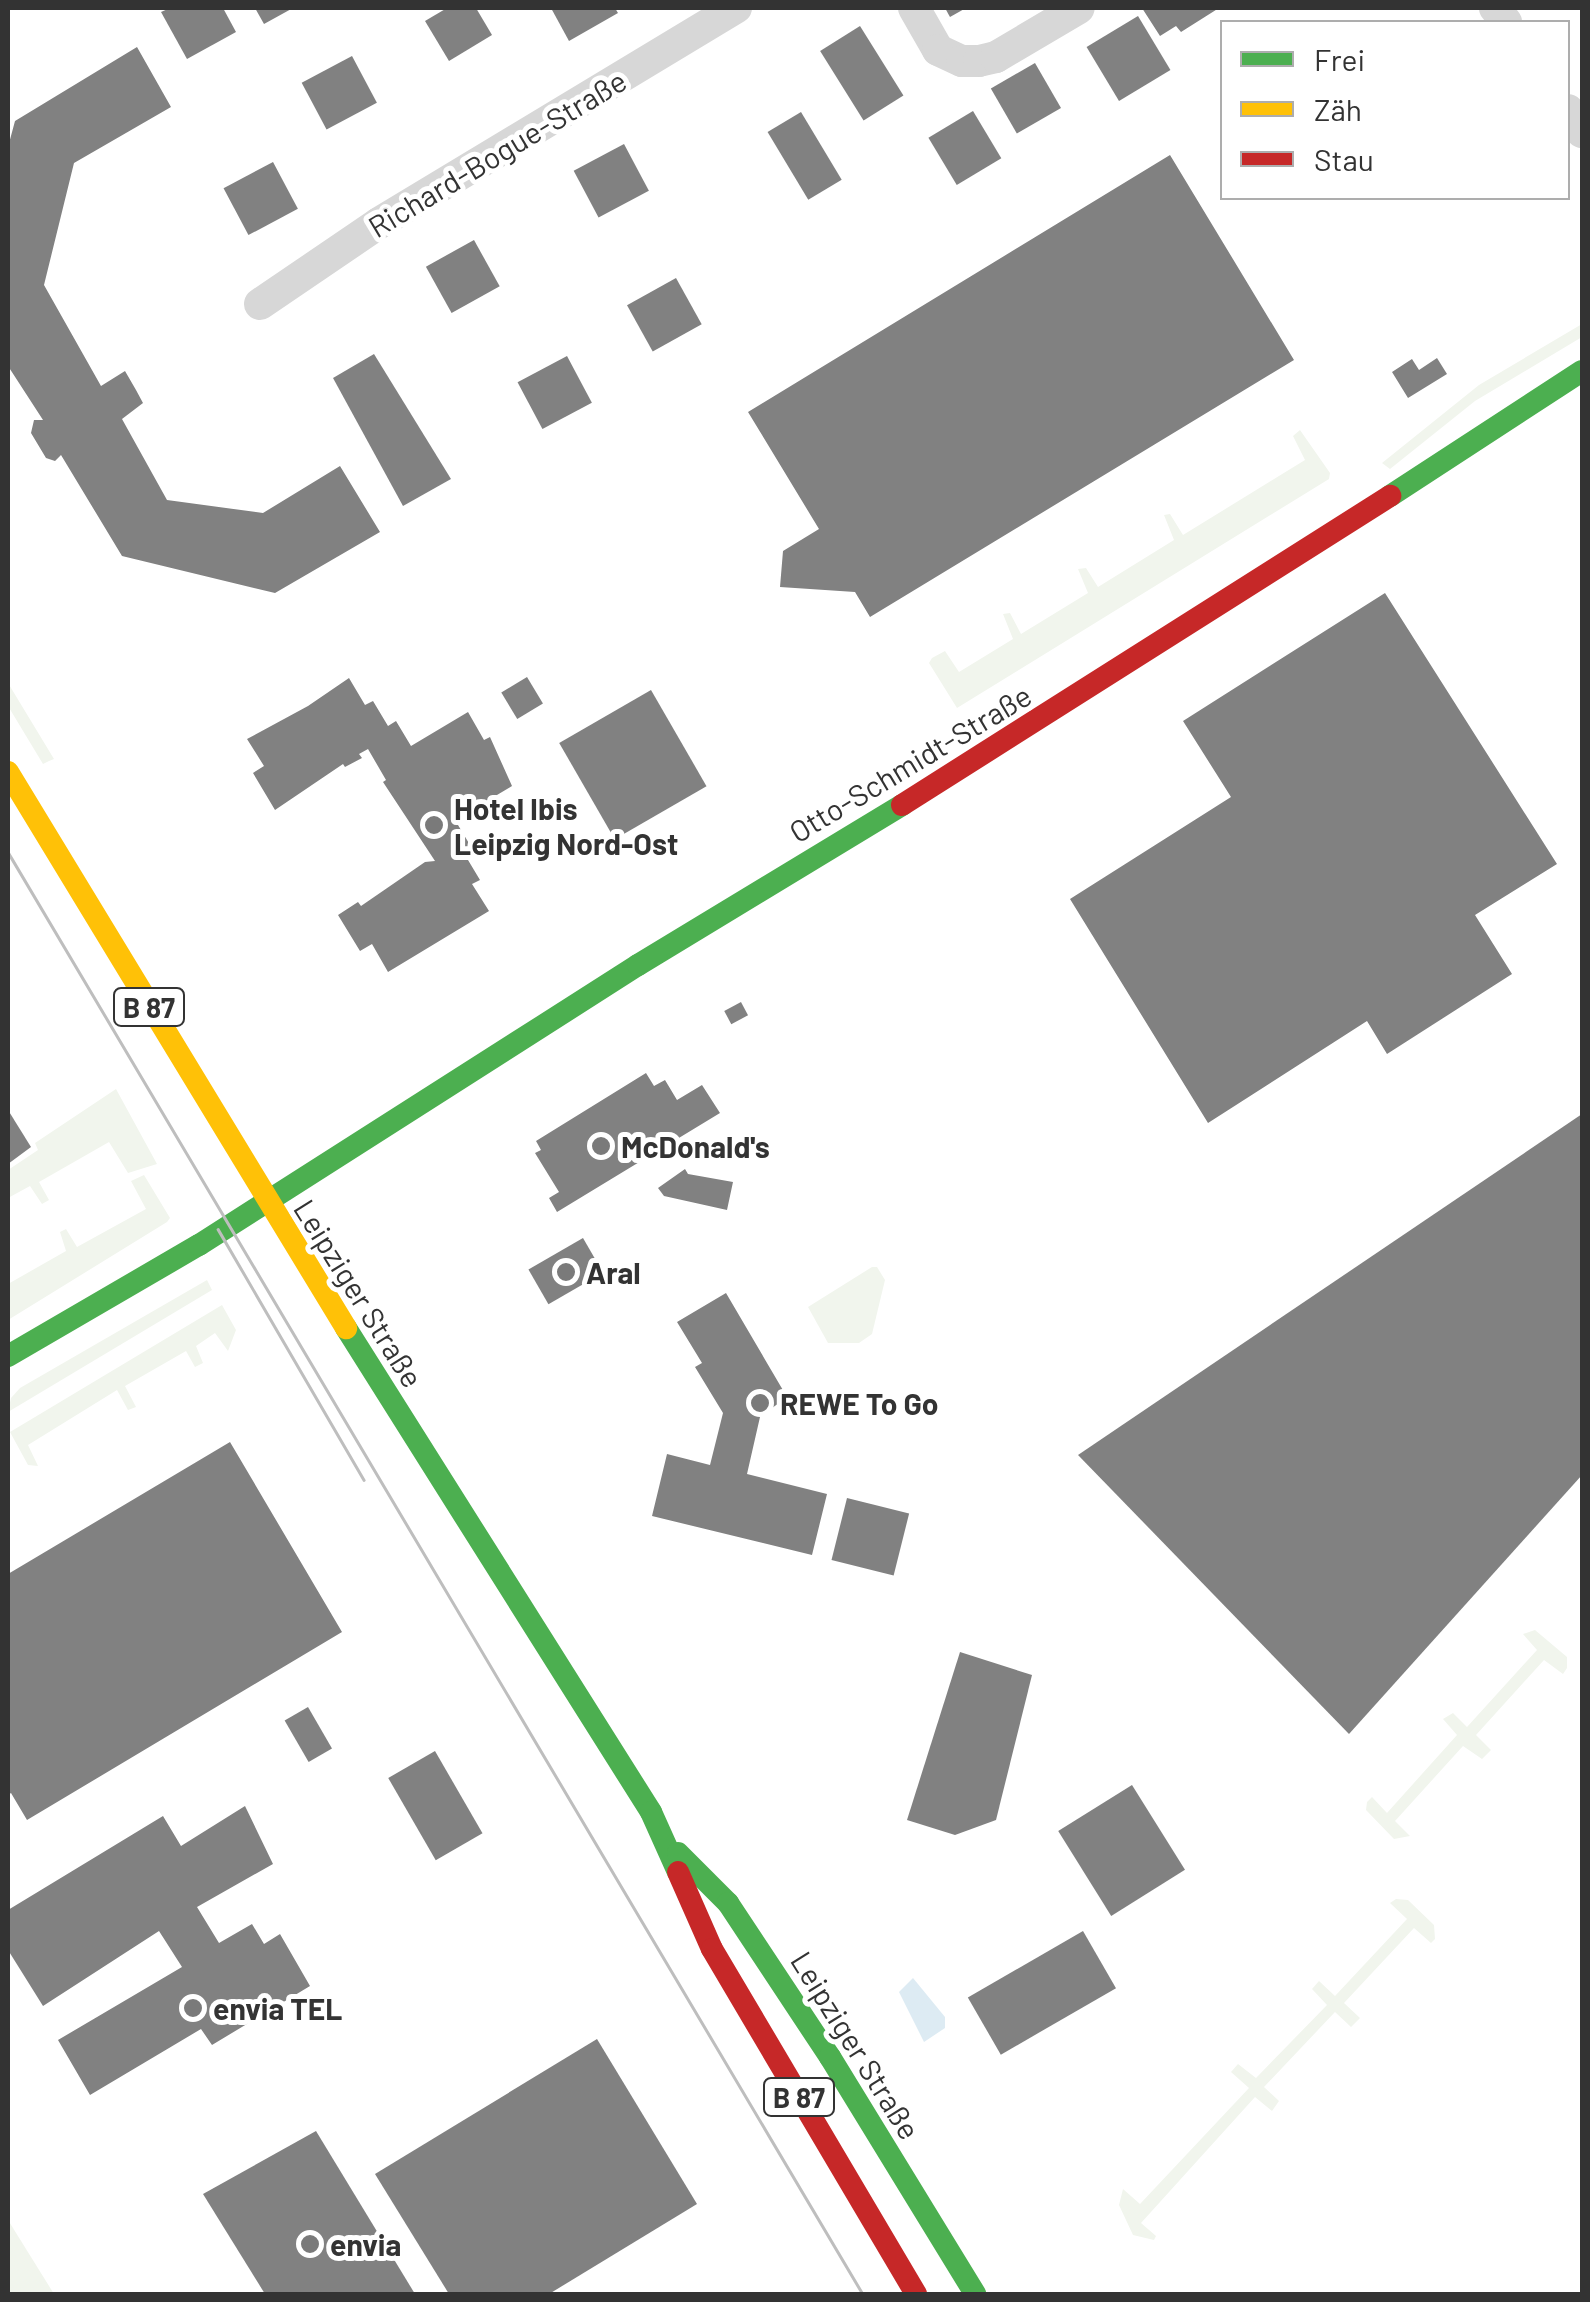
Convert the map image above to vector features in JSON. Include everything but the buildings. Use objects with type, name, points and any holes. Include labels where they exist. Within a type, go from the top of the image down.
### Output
[{"type":"main road","name":"Otto-Schmidt-Straße","points":[[8,1356],[200,1245],[638,964],[1308,551],[1582,371]]},
{"type":"main road","name":"Leipziger Straße","points":[[8,772],[266,1201],[667,1842],[728,1903],[830,2058],[976,2294]]},
{"type":"main road","name":"Leipziger Straße","points":[[667,1842],[686,1898],[712,1949],[916,2294]]},
{"type":"street","name":"Richard-Bogue-Straße","points":[[260,304],[379,223],[736,8]]},
{"type":"street","points":[[914,8],[938,50],[962,61],[996,57],[1079,8]]},
{"type":"shaded area","points":[[1582,324],[1582,337],[1475,401],[1390,469],[1382,463],[1479,385]]},
{"type":"shaded area","points":[[1300,430],[1330,473],[1329,479],[957,708],[929,663],[932,658],[945,651],[959,672],[1013,639],[1003,614],[1010,613],[1021,634],[1088,593],[1078,569],[1086,568],[1098,587],[1174,540],[1164,515],[1170,514],[1183,535],[1305,460],[1293,436]]},
{"type":"shaded area","points":[[8,683],[54,759],[43,764],[8,706]]},
{"type":"shaded area","points":[[116,1089],[157,1164],[128,1173],[109,1142],[39,1182],[49,1200],[42,1204],[30,1186],[8,1198],[8,1170],[38,1150],[35,1143]]},
{"type":"shaded area","points":[[144,1175],[170,1218],[167,1222],[8,1320],[8,1284],[66,1251],[60,1232],[66,1229],[77,1247],[146,1209],[131,1181]]},
{"type":"shaded area","points":[[877,1267],[885,1280],[872,1334],[859,1343],[828,1343],[808,1307]]},
{"type":"shaded area","points":[[207,1280],[212,1290],[8,1412],[11,1398],[20,1388]]},
{"type":"shaded area","points":[[222,1305],[236,1330],[228,1351],[215,1333],[196,1346],[203,1363],[195,1367],[186,1351],[125,1386],[136,1407],[128,1410],[117,1390],[28,1445],[38,1466],[28,1465],[10,1432]]},
{"type":"shaded area","points":[[1535,1630],[1567,1657],[1563,1674],[1544,1660],[1476,1735],[1491,1750],[1482,1759],[1463,1746],[1395,1821],[1410,1836],[1394,1839],[1366,1810],[1367,1802],[1372,1797],[1387,1813],[1457,1735],[1443,1719],[1453,1713],[1467,1727],[1537,1650],[1523,1634]]},
{"type":"shaded area","points":[[1408,1900],[1434,1925],[1435,1939],[1431,1943],[1414,1928],[1344,2003],[1360,2018],[1351,2027],[1335,2012],[1264,2087],[1279,2101],[1272,2111],[1255,2097],[1141,2223],[1156,2236],[1154,2240],[1133,2235],[1119,2205],[1123,2189],[1140,2204],[1249,2088],[1231,2072],[1238,2064],[1256,2078],[1327,2005],[1312,1989],[1319,1981],[1335,1996],[1407,1919],[1390,1903]]},
{"type":"shaded area","points":[[913,1978],[945,2017],[945,2028],[924,2042],[899,1992]]},
{"type":"shaded area","points":[[8,2220],[54,2294],[8,2294]]},
{"type":"tram line","points":[[8,852],[863,2294]]},
{"type":"tram line","points":[[218,1229],[364,1480]]},
{"type":"traffic: fast","points":[[1390,496],[1582,371]]},
{"type":"traffic: fast","points":[[8,1356],[199,1245],[638,965],[902,805]]},
{"type":"traffic: fast","points":[[346,1328],[651,1812],[678,1872]]},
{"type":"traffic: fast","points":[[678,1853],[728,1903],[830,2057],[975,2294]]},
{"type":"traffic: slow","points":[[8,772],[346,1328]]},
{"type":"traffic: jam","points":[[902,805],[1390,496]]},
{"type":"traffic: jam","points":[[678,1872],[712,1949],[916,2294]]},
{"type":"place","name":"Hotel Ibis Leipzig Nord-Ost","points":[[434,825]]},
{"type":"place","name":"McDonald's","points":[[601,1146]]},
{"type":"place","name":"Aral","points":[[566,1272]]},
{"type":"place","name":"REWE To Go","points":[[760,1403]]},
{"type":"place","name":"envia TEL","points":[[193,2008]]},
{"type":"place","name":"envia","points":[[310,2244]]}]
